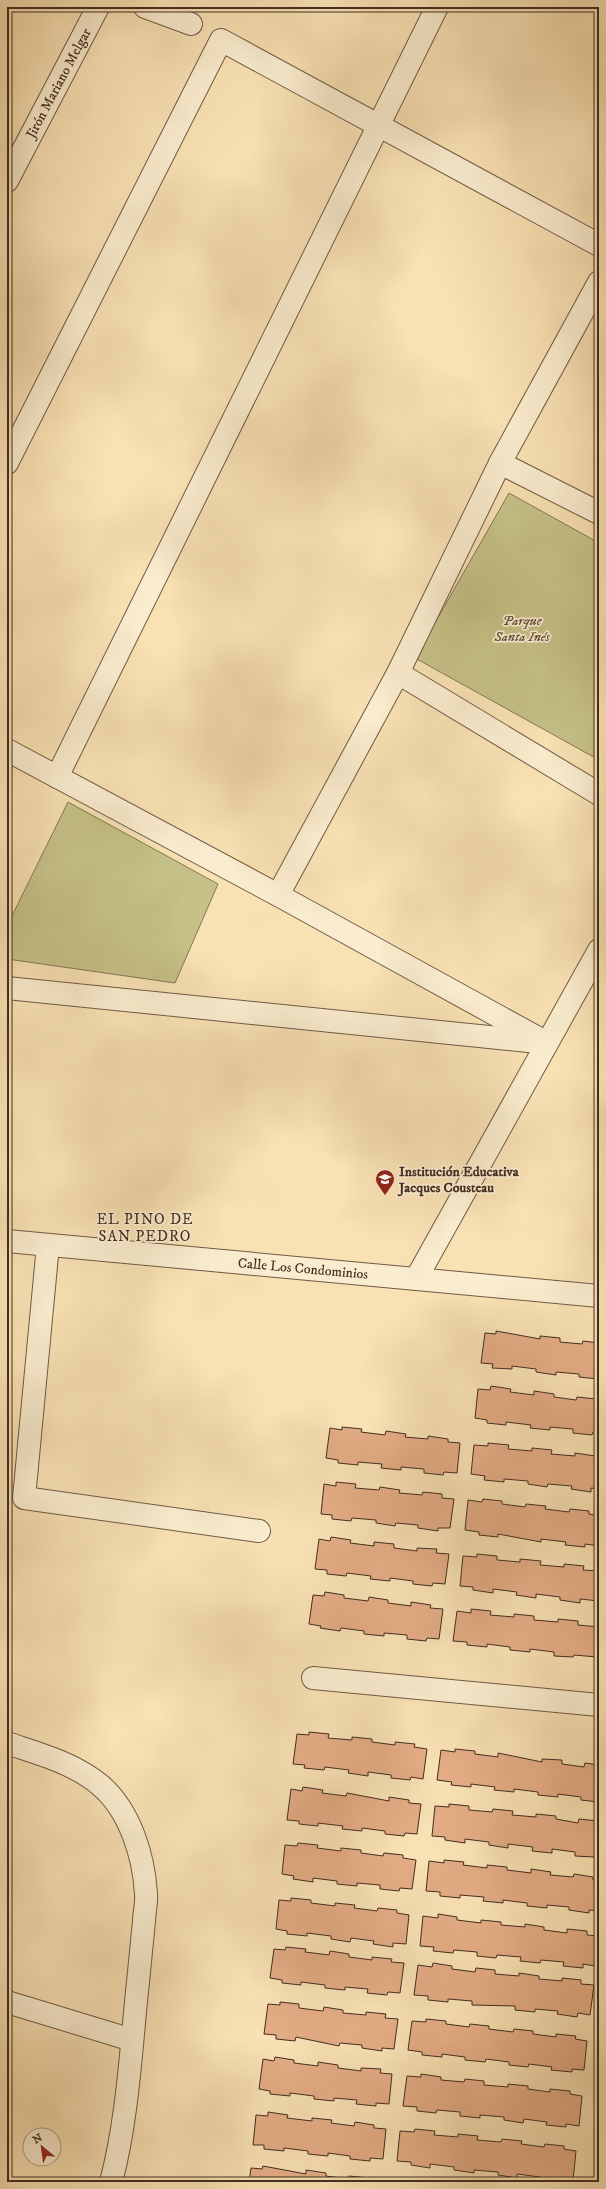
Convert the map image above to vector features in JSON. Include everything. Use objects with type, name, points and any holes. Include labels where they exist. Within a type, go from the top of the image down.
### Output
[{"type":"street","name":"Jirón Mariano Melgar","points":[[7,181],[98,7]]},
{"type":"street","points":[[145,7],[191,24]]},
{"type":"street","points":[[56,777],[437,7]]},
{"type":"street","points":[[7,463],[221,40],[599,245]]},
{"type":"street","points":[[278,895],[398,673],[500,463],[599,282]]},
{"type":"street","points":[[500,463],[599,513]]},
{"type":"street","points":[[398,673],[599,794]]},
{"type":"street","points":[[7,750],[278,895],[547,1043]]},
{"type":"street","points":[[416,1279],[599,950]]},
{"type":"street","points":[[7,988],[547,1043]]},
{"type":"street","name":"Calle Los Condominios","points":[[7,1241],[599,1296]]},
{"type":"street","points":[[48,1245],[24,1498],[259,1531]]},
{"type":"street","points":[[314,1678],[599,1705]]},
{"type":"street","points":[[7,1743],[49,1757],[76,1770],[101,1786],[120,1809],[134,1835],[142,1863],[146,1895],[132,2040],[118,2156],[111,2182]]},
{"type":"street","points":[[7,2002],[132,2040]]},
{"type":"green space","name":"Parque Santa Inés","points":[[509,493],[599,543],[599,760],[415,658]]},
{"type":"green space","points":[[68,802],[218,884],[175,983],[7,959],[7,926]]},
{"type":"building","points":[[496,1331],[540,1339],[540,1336],[560,1338],[560,1342],[582,1344],[583,1341],[599,1343],[598,1379],[579,1377],[579,1374],[556,1372],[556,1375],[536,1372],[536,1369],[512,1366],[512,1369],[492,1368],[493,1364],[481,1363],[485,1333],[496,1334]]},
{"type":"building","points":[[491,1386],[511,1389],[510,1392],[534,1395],[534,1391],[554,1394],[554,1397],[576,1400],[577,1397],[596,1399],[596,1402],[599,1402],[599,1432],[593,1432],[592,1435],[573,1433],[573,1429],[550,1427],[550,1430],[530,1428],[531,1425],[506,1422],[506,1425],[487,1423],[487,1420],[475,1418],[478,1389],[490,1390]]},
{"type":"building","points":[[342,1427],[362,1429],[361,1432],[385,1435],[386,1431],[406,1434],[405,1437],[428,1439],[428,1436],[448,1439],[448,1442],[460,1443],[457,1473],[444,1472],[443,1475],[424,1473],[424,1469],[401,1467],[401,1470],[381,1468],[382,1464],[358,1462],[358,1465],[338,1463],[338,1460],[326,1458],[330,1428],[342,1430]]},
{"type":"building","points":[[488,1443],[509,1445],[508,1449],[532,1451],[532,1448],[552,1450],[551,1454],[575,1456],[575,1453],[595,1456],[595,1459],[599,1459],[599,1489],[591,1488],[591,1492],[571,1489],[572,1486],[548,1484],[547,1487],[528,1484],[528,1481],[504,1479],[504,1482],[484,1480],[485,1476],[471,1474],[474,1445],[488,1446]]},
{"type":"building","points":[[336,1482],[356,1484],[355,1488],[379,1490],[380,1487],[400,1490],[399,1493],[422,1495],[423,1492],[442,1494],[442,1498],[454,1499],[450,1528],[438,1528],[438,1531],[418,1528],[418,1525],[396,1523],[395,1526],[376,1523],[376,1520],[352,1518],[351,1521],[332,1519],[332,1515],[321,1514],[324,1484],[336,1486]]},
{"type":"building","points":[[483,1499],[502,1501],[502,1504],[525,1507],[526,1504],[546,1506],[545,1509],[569,1512],[570,1509],[589,1511],[589,1514],[599,1516],[599,1546],[585,1544],[585,1547],[565,1545],[566,1542],[541,1539],[541,1542],[498,1534],[498,1537],[479,1535],[479,1532],[465,1530],[468,1500],[482,1502]]},
{"type":"building","points":[[331,1537],[351,1540],[350,1543],[374,1546],[374,1542],[394,1544],[394,1548],[417,1551],[417,1548],[437,1549],[436,1553],[449,1554],[445,1584],[433,1583],[432,1586],[413,1584],[413,1581],[390,1578],[390,1581],[370,1579],[371,1576],[347,1573],[346,1576],[327,1574],[327,1570],[315,1569],[319,1539],[330,1541]]},
{"type":"building","points":[[477,1554],[497,1556],[497,1560],[520,1562],[520,1559],[541,1561],[540,1565],[564,1567],[564,1564],[584,1566],[583,1570],[599,1571],[599,1601],[580,1599],[580,1603],[560,1600],[560,1597],[536,1594],[536,1598],[516,1595],[517,1592],[493,1589],[493,1593],[473,1590],[473,1587],[460,1586],[463,1556],[477,1557]]},
{"type":"building","points":[[325,1592],[344,1595],[344,1598],[368,1601],[369,1597],[388,1600],[388,1603],[411,1606],[411,1602],[431,1605],[430,1608],[443,1609],[439,1639],[427,1638],[426,1641],[407,1639],[407,1635],[384,1633],[384,1636],[364,1634],[364,1631],[341,1628],[340,1631],[320,1628],[321,1626],[309,1624],[313,1595],[324,1596]]},
{"type":"building","points":[[471,1609],[491,1611],[490,1615],[514,1617],[514,1614],[534,1616],[534,1620],[558,1622],[558,1619],[578,1621],[578,1625],[599,1627],[599,1661],[596,1660],[597,1657],[574,1655],[573,1657],[554,1656],[554,1652],[530,1649],[530,1652],[510,1650],[510,1647],[487,1644],[487,1647],[467,1645],[467,1642],[453,1641],[457,1611],[471,1613]]},
{"type":"building","points":[[309,1732],[329,1734],[328,1738],[352,1740],[352,1737],[372,1739],[372,1742],[395,1745],[395,1742],[415,1744],[414,1747],[427,1749],[423,1779],[411,1777],[410,1780],[391,1778],[391,1775],[368,1772],[368,1776],[348,1773],[349,1770],[325,1767],[324,1770],[304,1768],[305,1765],[293,1764],[297,1734],[309,1735]]},
{"type":"building","points":[[455,1749],[475,1751],[475,1754],[498,1757],[498,1753],[542,1762],[542,1759],[562,1760],[562,1764],[584,1767],[585,1763],[599,1765],[599,1802],[581,1800],[581,1797],[558,1794],[558,1797],[538,1795],[538,1792],[514,1789],[514,1792],[494,1790],[495,1787],[471,1784],[471,1787],[451,1785],[452,1782],[437,1780],[441,1750],[455,1752]]},
{"type":"building","points":[[303,1787],[323,1790],[322,1793],[346,1796],[347,1793],[389,1801],[389,1797],[409,1800],[409,1803],[421,1804],[417,1834],[405,1833],[404,1836],[385,1834],[385,1831],[362,1828],[362,1831],[342,1829],[343,1826],[318,1823],[318,1826],[299,1824],[299,1821],[287,1820],[291,1789],[302,1791]]},
{"type":"building","points":[[449,1804],[469,1806],[469,1810],[492,1812],[493,1809],[513,1811],[512,1815],[536,1817],[536,1814],[556,1816],[556,1819],[578,1823],[579,1819],[598,1821],[599,1855],[595,1854],[594,1857],[575,1856],[575,1852],[552,1849],[552,1853],[532,1851],[533,1847],[508,1844],[508,1848],[489,1845],[489,1842],[465,1839],[465,1843],[445,1840],[445,1837],[432,1836],[435,1806],[449,1807]]},
{"type":"building","points":[[298,1843],[318,1845],[317,1848],[341,1851],[341,1848],[361,1850],[361,1853],[383,1856],[384,1853],[403,1855],[403,1858],[416,1860],[412,1889],[400,1888],[399,1891],[380,1889],[380,1885],[357,1883],[357,1886],[337,1884],[337,1881],[313,1878],[313,1882],[293,1879],[294,1876],[282,1874],[285,1845],[297,1846]]},
{"type":"building","points":[[444,1860],[464,1862],[463,1865],[487,1868],[487,1865],[507,1867],[507,1870],[531,1873],[531,1869],[551,1872],[550,1875],[573,1877],[574,1874],[593,1877],[593,1880],[599,1881],[599,1911],[589,1910],[589,1913],[569,1910],[569,1907],[547,1905],[547,1908],[527,1906],[527,1903],[503,1900],[503,1903],[483,1901],[484,1897],[460,1895],[460,1898],[440,1896],[440,1892],[426,1891],[429,1861],[444,1863]]},
{"type":"building","points":[[291,1898],[311,1900],[311,1903],[335,1906],[335,1903],[355,1905],[354,1908],[377,1911],[378,1908],[397,1910],[397,1913],[409,1915],[406,1944],[393,1943],[393,1947],[373,1944],[374,1941],[351,1938],[350,1942],[331,1939],[331,1936],[307,1933],[307,1936],[287,1934],[287,1931],[276,1929],[279,1900],[291,1901]]},
{"type":"building","points":[[438,1914],[457,1917],[457,1920],[481,1923],[481,1920],[501,1922],[501,1925],[525,1927],[525,1924],[544,1927],[544,1930],[567,1933],[567,1929],[587,1931],[587,1935],[599,1936],[595,1966],[583,1964],[583,1968],[563,1966],[564,1962],[541,1960],[540,1963],[520,1961],[521,1957],[497,1955],[496,1958],[477,1956],[477,1952],[454,1950],[453,1953],[433,1951],[434,1947],[420,1946],[423,1916],[438,1918]]},
{"type":"building","points":[[286,1947],[306,1949],[305,1952],[329,1955],[330,1951],[349,1954],[349,1957],[372,1960],[372,1957],[392,1959],[391,1962],[404,1963],[400,1993],[388,1992],[387,1995],[367,1993],[368,1989],[345,1987],[345,1990],[325,1988],[325,1985],[301,1982],[301,1985],[282,1983],[282,1980],[270,1978],[274,1949],[285,1950]]},
{"type":"building","points":[[433,1963],[452,1966],[452,1969],[475,1972],[476,1968],[495,1970],[495,1974],[519,1976],[519,1973],[539,1976],[539,1979],[562,1981],[562,1978],[581,1980],[581,1984],[594,1985],[590,2015],[578,2013],[577,2017],[557,2014],[558,2011],[535,2009],[535,2012],[515,2010],[515,2006],[472,2005],[472,2001],[448,1999],[448,2002],[428,2000],[428,1996],[414,1995],[418,1965],[432,1967]]},
{"type":"building","points":[[280,2002],[299,2004],[299,2008],[323,2011],[324,2007],[343,2010],[343,2013],[366,2015],[366,2012],[386,2014],[385,2018],[398,2019],[394,2049],[382,2048],[382,2051],[362,2048],[362,2045],[340,2043],[339,2046],[296,2037],[295,2041],[276,2039],[276,2035],[264,2034],[268,2004],[280,2005]]},
{"type":"building","points":[[426,2019],[446,2021],[446,2024],[469,2027],[470,2024],[489,2026],[489,2029],[513,2032],[514,2029],[533,2031],[533,2034],[556,2037],[556,2034],[576,2036],[575,2039],[587,2041],[584,2070],[572,2069],[572,2072],[551,2070],[552,2067],[529,2064],[528,2067],[509,2065],[509,2062],[486,2059],[485,2062],[465,2060],[465,2057],[442,2054],[442,2057],[422,2055],[422,2052],[408,2050],[412,2021],[426,2022]]},
{"type":"building","points":[[275,2057],[294,2060],[294,2063],[318,2066],[318,2062],[338,2065],[338,2068],[361,2071],[361,2068],[381,2069],[380,2073],[392,2074],[389,2104],[376,2103],[376,2106],[356,2104],[357,2100],[334,2098],[334,2101],[314,2099],[314,2096],[290,2093],[290,2096],[270,2094],[270,2091],[259,2089],[263,2059],[274,2061]]},
{"type":"building","points":[[421,2074],[441,2077],[441,2080],[464,2082],[465,2079],[484,2081],[484,2085],[508,2087],[508,2084],[528,2086],[528,2089],[550,2092],[550,2089],[570,2091],[570,2094],[582,2096],[579,2126],[566,2124],[566,2127],[546,2125],[547,2122],[524,2119],[523,2123],[504,2120],[504,2117],[480,2115],[480,2118],[460,2116],[460,2112],[437,2110],[436,2113],[417,2111],[417,2107],[403,2106],[407,2076],[421,2077]]},
{"type":"building","points":[[268,2112],[288,2115],[287,2118],[312,2121],[312,2118],[332,2120],[331,2123],[354,2126],[355,2122],[374,2125],[374,2128],[386,2129],[383,2159],[370,2158],[370,2161],[350,2159],[350,2156],[328,2153],[328,2156],[308,2154],[308,2151],[284,2148],[284,2151],[264,2149],[264,2145],[253,2145],[256,2115],[268,2116]]},
{"type":"building","points":[[415,2129],[435,2131],[434,2135],[458,2137],[458,2134],[478,2136],[477,2140],[501,2142],[502,2139],[522,2141],[521,2144],[544,2147],[545,2144],[564,2146],[564,2149],[576,2151],[573,2181],[560,2179],[560,2182],[540,2181],[540,2177],[517,2174],[517,2178],[498,2175],[498,2172],[474,2170],[474,2173],[454,2170],[454,2167],[430,2164],[430,2168],[411,2165],[411,2162],[397,2161],[400,2131],[414,2132]]},
{"type":"building","points":[[263,2166],[306,2174],[306,2170],[326,2173],[326,2176],[349,2179],[349,2176],[369,2178],[368,2181],[378,2182],[249,2182],[251,2168],[262,2169]]},
{"type":"place","name":"Institución Educativa Jacques Cousteau","points":[[385,1196]]},
{"type":"district","name":"EL PINO DE SAN PEDRO","points":[[145,1228]]}]
